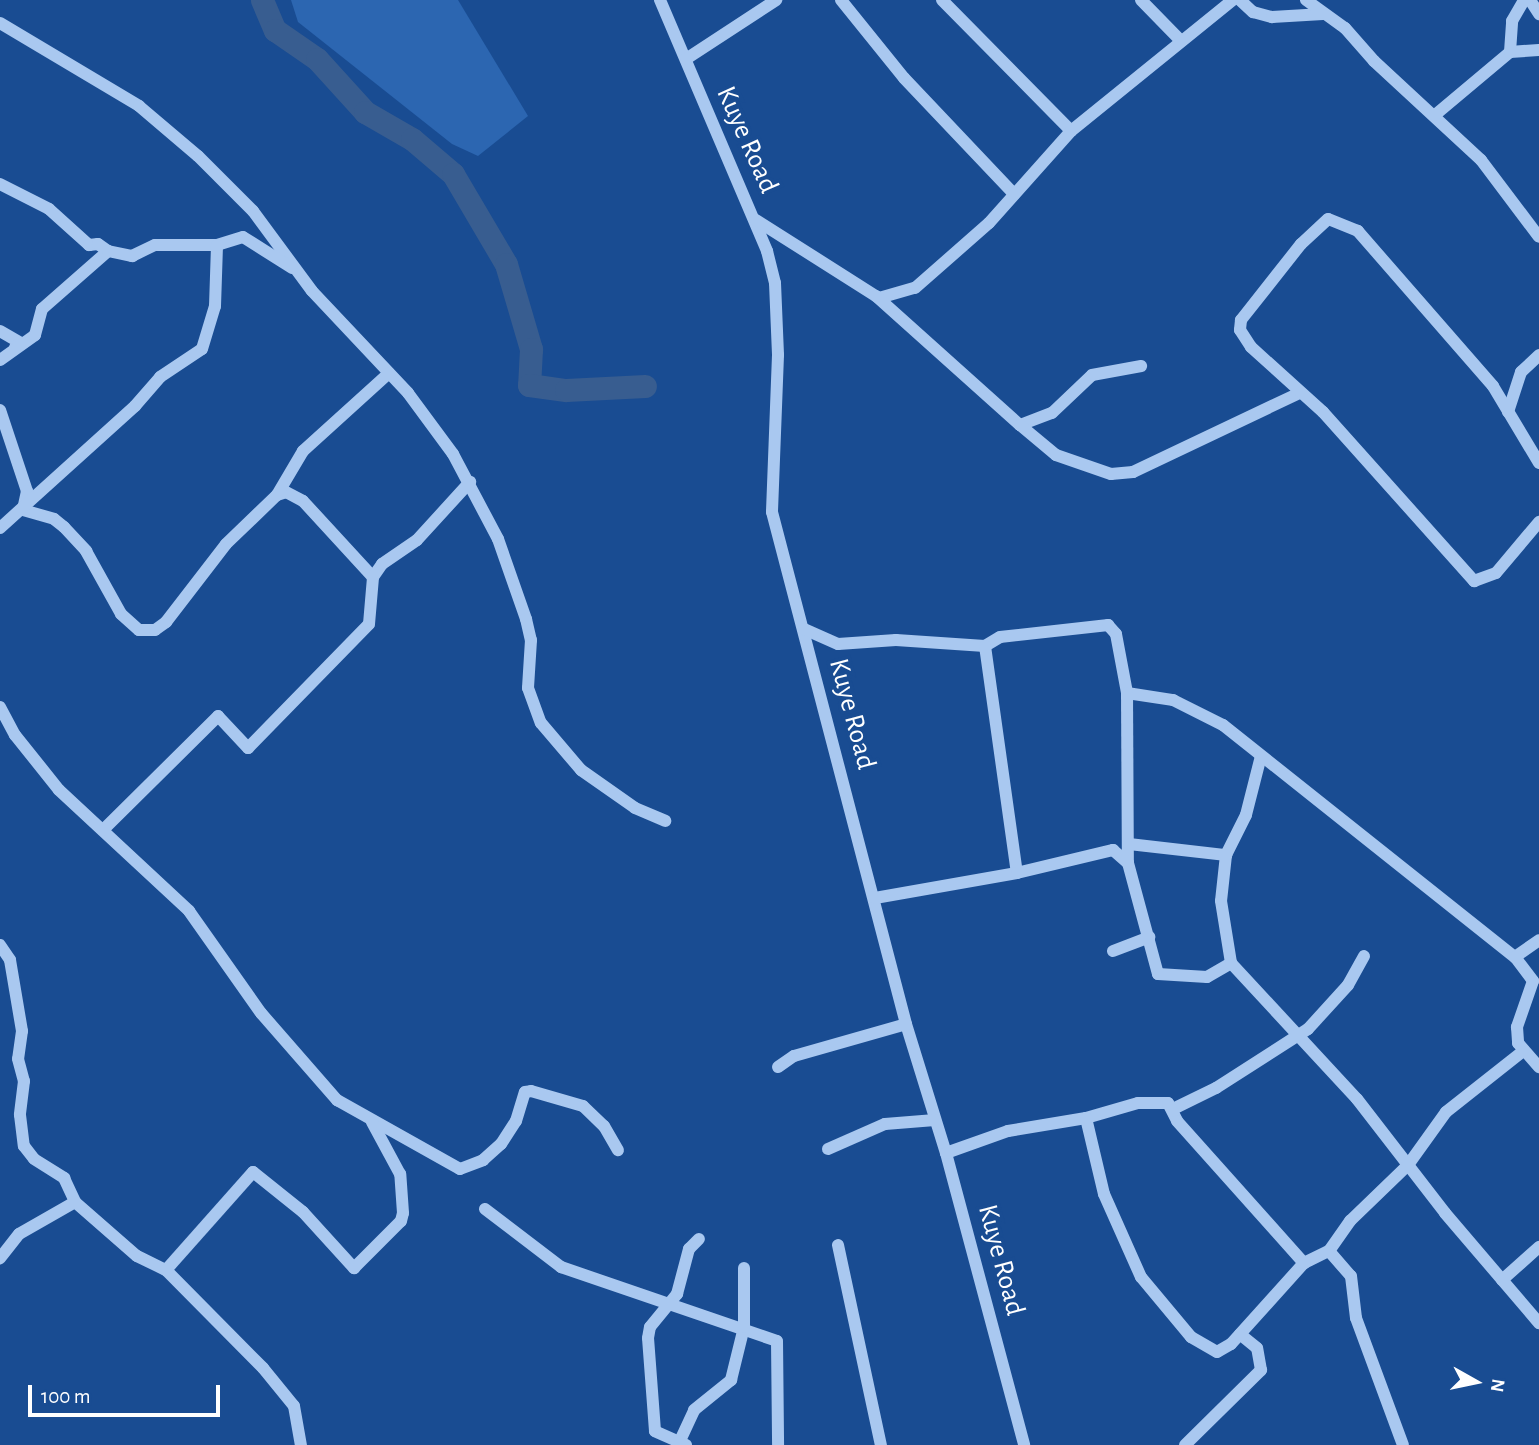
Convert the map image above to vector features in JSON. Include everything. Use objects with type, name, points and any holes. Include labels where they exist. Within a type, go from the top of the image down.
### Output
[{"type":"street","name":"Kuye Road","points":[[660,0],[756,220],[775,283],[777,316],[772,512],[906,1024],[946,1153],[1024,1445]]},
{"type":"street","points":[[686,59],[776,0]]},
{"type":"street","points":[[841,0],[904,78],[1014,194]]},
{"type":"street","points":[[942,0],[1071,131]]},
{"type":"street","points":[[1142,0],[1181,41]]},
{"type":"street","points":[[756,220],[858,280],[880,298],[915,288],[956,256],[1071,131],[1233,0]]},
{"type":"street","points":[[1240,0],[1254,12],[1272,17],[1323,14]]},
{"type":"street","points":[[1306,0],[1345,28],[1374,61],[1481,159],[1539,237]]},
{"type":"street","points":[[1510,52],[1512,21],[1524,0]]},
{"type":"street","points":[[1530,0],[1539,14]]},
{"type":"street","points":[[0,23],[139,106],[253,211],[296,271],[436,427],[470,482],[498,538],[531,640],[528,688],[541,723],[581,770],[635,808],[665,821]]},
{"type":"street","points":[[1435,115],[1510,52],[1539,50]]},
{"type":"street","points":[[0,184],[49,209],[89,245],[108,251],[132,256],[155,245],[217,245],[243,237],[296,271]]},
{"type":"street","points":[[1539,463],[1493,386],[1358,231],[1328,219],[1301,244],[1241,320],[1240,330],[1251,347],[1323,412],[1474,581],[1496,573],[1539,522]]},
{"type":"street","points":[[0,528],[23,510],[160,377],[202,349],[215,306],[217,245]]},
{"type":"street","points":[[0,360],[35,335],[42,309],[108,251]]},
{"type":"street","points":[[858,280],[1056,455],[1111,474],[1133,472],[1299,393]]},
{"type":"street","points":[[0,331],[20,342],[0,360]]},
{"type":"street","points":[[1508,412],[1518,380],[1539,355]]},
{"type":"street","points":[[1020,425],[1052,413],[1092,375],[1141,366]]},
{"type":"street","points":[[23,510],[54,519],[64,527],[86,551],[121,614],[146,632],[166,622],[209,563],[277,495],[303,451],[389,373]]},
{"type":"street","points":[[1493,386],[1518,380]]},
{"type":"street","points":[[0,410],[27,491],[23,510]]},
{"type":"street","points":[[103,830],[218,716],[248,748],[369,624],[373,577],[382,564],[417,540],[470,482]]},
{"type":"street","points":[[277,495],[295,495],[373,577]]},
{"type":"street","points":[[804,629],[838,644],[896,640],[985,646],[1000,636],[1108,625],[1116,635],[1127,693],[1124,756],[1128,863],[1158,974],[1207,977],[1231,963]]},
{"type":"street","points":[[985,646],[1017,873]]},
{"type":"street","points":[[1127,693],[1173,700],[1223,725],[1516,957],[1533,981],[1517,1027],[1522,1052],[1539,1067]]},
{"type":"street","points":[[0,708],[15,735],[59,790],[189,911],[261,1013],[321,1084],[372,1122],[412,1139],[449,1164],[469,1168],[510,1134],[525,1092],[541,1092],[595,1115],[618,1150]]},
{"type":"street","points":[[1261,755],[1247,815],[1226,855],[1221,901],[1231,963],[1297,1033],[1539,1323]]},
{"type":"street","points":[[1129,844],[1226,855]]},
{"type":"street","points":[[875,898],[1017,873],[1113,850],[1128,863]]},
{"type":"street","points":[[1114,951],[1149,937]]},
{"type":"street","points":[[1516,957],[1539,940]]},
{"type":"street","points":[[0,945],[10,960],[22,1031],[18,1059],[24,1081],[20,1115],[24,1146],[34,1160],[64,1178],[75,1202],[137,1256],[166,1270],[294,1406],[301,1445]]},
{"type":"street","points":[[1173,1109],[1216,1088],[1297,1033],[1308,1030],[1337,999],[1364,956]]},
{"type":"street","points":[[778,1067],[794,1056],[906,1024]]},
{"type":"street","points":[[1086,1118],[1110,1210],[1147,1286],[1178,1324],[1210,1351],[1225,1348],[1304,1263],[1329,1251],[1350,1222],[1408,1165],[1446,1112],[1522,1052]]},
{"type":"street","points":[[946,1153],[1026,1127],[1086,1118],[1160,1100],[1173,1109],[1177,1121],[1304,1263]]},
{"type":"street","points":[[828,1149],[885,1124],[935,1120]]},
{"type":"street","points":[[166,1270],[253,1172],[303,1212],[354,1268],[401,1221],[403,1213],[400,1174],[372,1122]]},
{"type":"street","points":[[0,1258],[19,1234],[75,1202]]},
{"type":"street","points":[[485,1209],[561,1268],[647,1300],[672,1302],[777,1341],[778,1445]]},
{"type":"street","points":[[699,1240],[689,1249],[672,1302],[650,1327],[648,1338],[655,1431],[681,1444],[694,1410],[731,1380],[744,1327],[744,1268]]},
{"type":"street","points":[[838,1245],[881,1445]]},
{"type":"street","points":[[1502,1280],[1539,1247]]},
{"type":"street","points":[[1329,1251],[1342,1261],[1351,1276],[1356,1318],[1403,1445]]},
{"type":"street","points":[[1185,1445],[1261,1370],[1256,1348],[1240,1334]]},
{"type":"shaded area","points":[[291,0],[458,0],[528,116],[478,156],[452,144],[298,22]]},
{"type":"waterway","points":[[262,0],[275,30],[317,59],[365,112],[412,139],[453,174],[506,264],[531,349],[529,385],[566,390],[645,386]]}]
